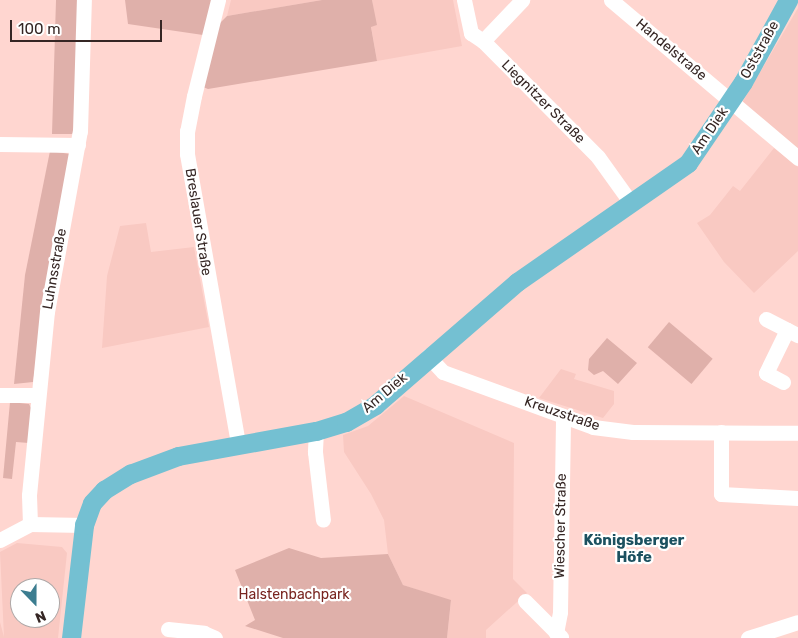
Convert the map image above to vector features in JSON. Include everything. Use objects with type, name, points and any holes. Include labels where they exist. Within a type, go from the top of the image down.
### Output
[{"type":"main road","name":"Oststraße","points":[[731,100],[788,0]]},
{"type":"main road","name":"Am Diek","points":[[71,638],[84,524],[98,495],[130,474],[185,454],[316,431],[365,412],[428,356],[517,282],[688,163],[731,100]]},
{"type":"street","name":"Luhnsstraße","points":[[30,524],[29,495],[47,312],[78,145],[83,81],[84,0]]},
{"type":"street","name":"Breslauer Straße","points":[[218,0],[187,130],[187,154],[238,444]]},
{"type":"street","name":"Liegnitzer Straße","points":[[464,0],[471,33],[484,41],[598,157],[631,203]]},
{"type":"street","points":[[484,41],[522,0]]},
{"type":"street","name":"Handelstraße","points":[[611,0],[798,158]]},
{"type":"street","points":[[0,144],[78,145]]},
{"type":"street","points":[[766,319],[793,332],[766,373],[783,382]]},
{"type":"street","name":"Kreuzstraße","points":[[428,356],[443,372],[563,417],[612,430],[798,433]]},
{"type":"street","points":[[0,395],[38,395]]},
{"type":"street","name":"Wiescher Straße","points":[[559,636],[563,417]]},
{"type":"street","points":[[316,431],[315,452],[323,520]]},
{"type":"street","points":[[721,432],[721,494],[798,498]]},
{"type":"street","points":[[0,540],[30,524],[84,524]]},
{"type":"street","points":[[525,601],[559,636]]},
{"type":"street","points":[[748,638],[798,622]]},
{"type":"street","points":[[168,630],[204,633],[214,638]]},
{"type":"shaded area","points":[[231,0],[322,0],[227,16]]},
{"type":"shaded area","points":[[372,0],[453,0],[462,46],[377,61],[371,26],[376,25]]},
{"type":"shaded area","points":[[798,8],[798,149],[742,103]]},
{"type":"shaded area","points":[[774,148],[798,167],[798,251],[754,293],[724,262],[697,223],[710,215],[733,186],[740,191]]},
{"type":"shaded area","points":[[146,223],[151,252],[194,247],[209,327],[102,348],[107,276],[120,226]]},
{"type":"shaded area","points":[[561,369],[576,374],[574,379],[614,391],[614,404],[603,418],[539,398]]},
{"type":"shaded area","points":[[404,396],[514,443],[513,579],[527,593],[486,630],[486,638],[447,638],[451,601],[403,585],[388,554],[384,520],[371,494],[344,452],[343,435],[368,426]]},
{"type":"shaded area","points":[[17,543],[62,547],[67,553],[60,619],[60,578],[10,578],[10,628],[59,628],[58,638],[0,638],[0,622],[4,637],[0,552]]},
{"type":"green space","points":[[56,0],[79,0],[74,132],[72,134],[52,134]]},
{"type":"green space","points":[[125,0],[213,0],[203,35],[128,24]]},
{"type":"green space","points":[[322,0],[372,0],[377,25],[371,27],[377,61],[208,89],[203,87],[220,23],[227,16]]},
{"type":"green space","points":[[50,151],[70,154],[33,382],[14,384],[25,275]]},
{"type":"green space","points":[[669,322],[713,359],[691,384],[648,347]]},
{"type":"green space","points":[[607,338],[637,363],[618,384],[603,371],[594,375],[588,370],[589,359]]},
{"type":"green space","points":[[10,402],[29,404],[32,410],[29,443],[16,442],[12,479],[3,478]]},
{"type":"green space","name":"Halstenbachpark","points":[[289,548],[321,558],[388,554],[403,585],[451,600],[447,638],[283,638],[245,626],[255,620],[235,570]]},
{"type":"district","name":"Königsberger Höfe","points":[[634,548]]}]
